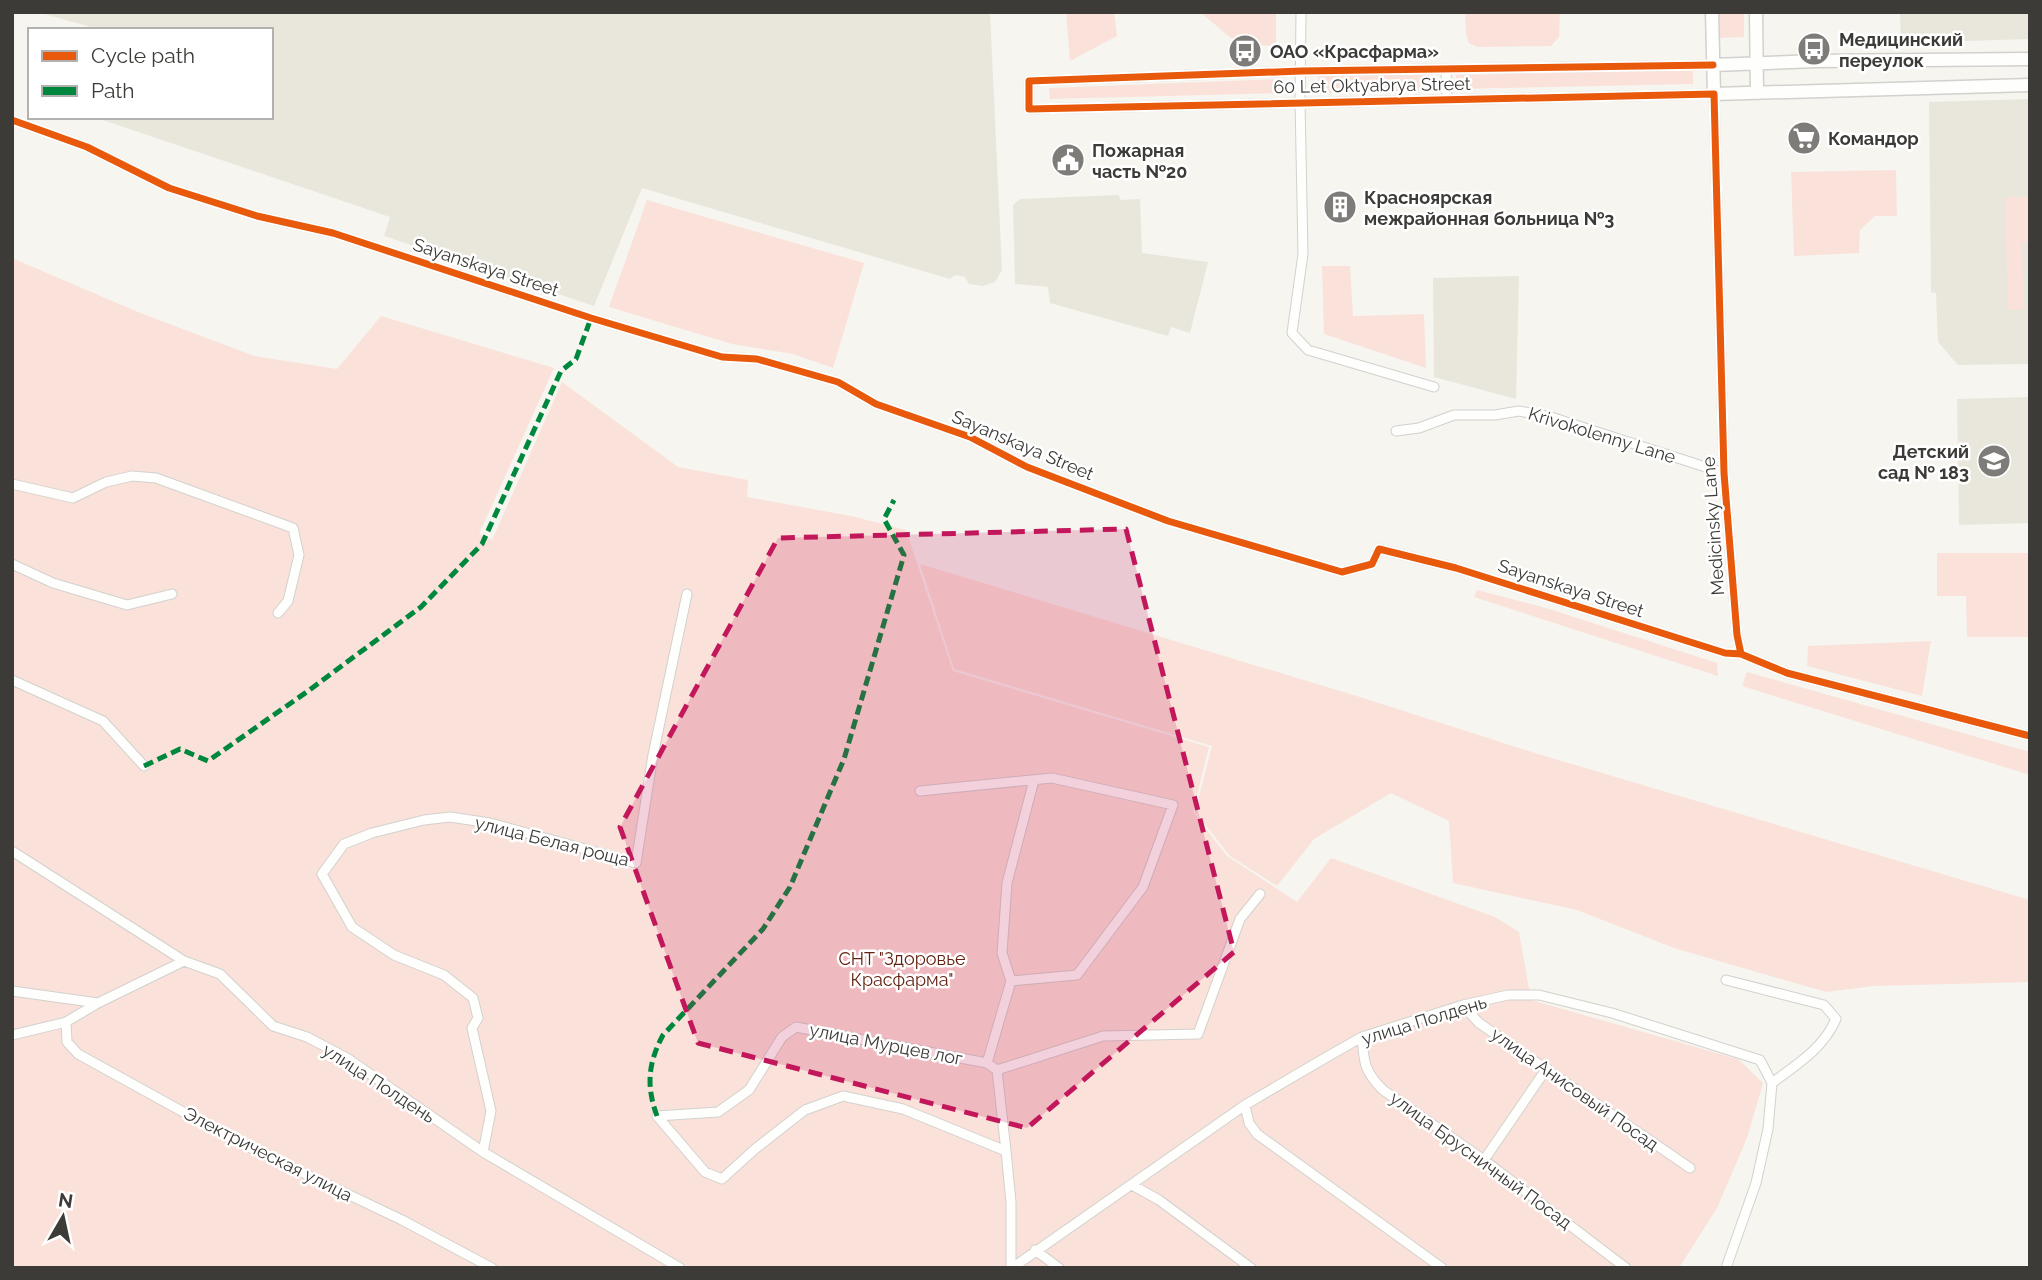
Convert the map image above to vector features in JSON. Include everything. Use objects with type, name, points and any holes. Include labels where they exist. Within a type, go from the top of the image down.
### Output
[{"type":"main road","name":"Medicinsky Lane","points":[[1712,12],[1714,94]]},
{"type":"main road","points":[[1756,12],[1757,93]]},
{"type":"main road","name":"60 Let Oktyabrya Street","points":[[1713,65],[2030,59]]},
{"type":"main road","name":"60 Let Oktyabrya Street","points":[[1714,94],[2030,85]]},
{"type":"street","points":[[1301,12],[1303,254],[1292,333],[1308,350],[1434,387]]},
{"type":"street","name":"60 Let Oktyabrya Street","points":[[1713,65],[1301,71],[1029,81],[1030,109],[1714,94]]},
{"type":"street","points":[[1446,70],[1447,100]]},
{"type":"street","name":"Medicinsky Lane","points":[[1714,94],[1724,473],[1737,635],[1741,654]]},
{"type":"street","name":"Sayanskaya Street","points":[[12,120],[87,147],[169,188],[257,216],[333,233],[591,318],[722,357],[757,359],[838,382],[876,404],[970,437],[1027,467],[1168,521],[1342,572],[1372,564],[1379,549],[1456,568],[1725,653],[1741,654]]},
{"type":"street","name":"Krivokolenny Lane","points":[[1396,431],[1419,428],[1454,415],[1495,415],[1518,411],[1550,418],[1724,473]]},
{"type":"street","points":[[12,484],[73,498],[106,482],[132,476],[156,478],[293,528],[299,555],[288,601],[278,613]]},
{"type":"street","points":[[12,564],[53,583],[127,605],[172,594]]},
{"type":"street","name":"улица Белая роща","points":[[483,1152],[491,1111],[472,1028],[478,1018],[473,998],[444,975],[394,955],[352,927],[322,874],[344,844],[372,833],[424,820],[450,817],[490,823],[636,863],[653,755],[687,594]]},
{"type":"street","points":[[1741,654],[1787,673],[2030,736]]},
{"type":"street","points":[[12,680],[103,721],[144,766]]},
{"type":"street","points":[[920,791],[1052,778],[1173,805],[1143,887],[1077,975],[1010,981]]},
{"type":"street","points":[[1012,1268],[1011,1202],[997,1070],[987,1063],[1010,981],[1002,953],[1007,883],[1034,780]]},
{"type":"street","name":"улица Полдень","points":[[12,851],[184,961],[220,974],[273,1026],[307,1037],[348,1058],[483,1152],[680,1268]]},
{"type":"street","points":[[997,1070],[1103,1036],[1198,1034],[1240,919],[1260,894]]},
{"type":"street","points":[[12,1035],[66,1022],[98,1003],[184,961]]},
{"type":"street","points":[[1726,980],[1824,1005],[1836,1019],[1830,1032],[1808,1058],[1772,1083],[1768,1129],[1756,1183],[1726,1268]]},
{"type":"street","points":[[12,991],[98,1003]]},
{"type":"street","name":"улица Полдень","points":[[1012,1268],[1245,1105],[1362,1037],[1463,1005],[1508,995],[1539,995],[1612,1013],[1760,1060],[1772,1083]]},
{"type":"street","name":"улица Анисовый Посад","points":[[1463,1005],[1479,1023],[1690,1168]]},
{"type":"street","name":"Электрическая улица","points":[[66,1022],[67,1042],[78,1054],[234,1140],[402,1220],[492,1268]]},
{"type":"street","name":"улица Мурцев лог","points":[[987,1063],[796,1027],[782,1037],[749,1090],[718,1112],[657,1116],[705,1172],[722,1179],[805,1110],[842,1096],[903,1109],[1006,1151]]},
{"type":"street","name":"улица Брусничный Посад","points":[[1362,1037],[1364,1062],[1369,1075],[1383,1090],[1484,1160],[1626,1268]]},
{"type":"street","points":[[1484,1160],[1547,1068]]},
{"type":"street","points":[[1245,1105],[1248,1123],[1257,1134],[1442,1268]]},
{"type":"street","points":[[1132,1185],[1159,1200],[1251,1268]]},
{"type":"street","points":[[1035,1250],[1059,1268]]},
{"type":"highlighted area","points":[[1126,529],[1234,952],[1027,1128],[698,1043],[620,827],[778,538]]},
{"type":"shaded area","points":[[37,12],[990,12],[1002,270],[995,282],[983,286],[969,284],[965,277],[955,275],[950,279],[642,188],[594,306],[384,236],[390,217],[100,119],[273,119],[273,28],[91,27]]},
{"type":"shaded area","points":[[1900,12],[2030,12],[2030,39],[1901,43]]},
{"type":"shaded area","points":[[2030,99],[2030,364],[1958,365],[1938,342],[1936,293],[1931,292],[1929,102]]},
{"type":"shaded area","points":[[1119,195],[1120,200],[1140,199],[1142,253],[1208,262],[1190,333],[1171,327],[1168,336],[1050,303],[1048,287],[1015,284],[1013,205],[1020,199]]},
{"type":"shaded area","points":[[1519,276],[1516,399],[1434,377],[1433,278]]},
{"type":"shaded area","name":"Детский сад № 183","points":[[2030,397],[2030,523],[1959,525],[1957,399]]},
{"type":"green space","points":[[1066,12],[1114,12],[1117,36],[1070,61]]},
{"type":"green space","points":[[1200,12],[1276,12],[1276,46],[1238,44]]},
{"type":"green space","points":[[1465,12],[1560,12],[1559,37],[1551,46],[1477,47],[1469,43]]},
{"type":"green space","points":[[1719,12],[1744,12],[1744,37],[1719,38]]},
{"type":"green space","points":[[1693,70],[1693,84],[1456,89],[1456,75]]},
{"type":"green space","points":[[1429,74],[1430,90],[1319,93],[1318,76]]},
{"type":"green space","points":[[1280,79],[1280,93],[1050,99],[1049,88]]},
{"type":"green space","points":[[1896,170],[1897,216],[1875,216],[1860,230],[1859,253],[1794,256],[1791,172]]},
{"type":"green space","points":[[2005,197],[2030,197],[2030,242],[2022,243],[2024,309],[2008,310]]},
{"type":"green space","points":[[647,200],[864,263],[833,368],[793,354],[732,344],[609,307]]},
{"type":"green space","name":"СНТ \"Здоровье Красфарма\"","points":[[12,258],[138,312],[254,356],[337,369],[381,316],[554,368],[479,534],[492,540],[562,382],[678,467],[748,480],[747,497],[851,516],[906,530],[953,671],[1209,747],[1193,812],[1227,856],[1297,902],[1331,858],[1495,917],[1519,932],[1531,1000],[1738,1059],[1763,1083],[1747,1138],[1717,1208],[1679,1268],[12,1268]]},
{"type":"green space","points":[[1322,266],[1350,266],[1353,316],[1424,314],[1426,368],[1324,334]]},
{"type":"green space","points":[[1937,553],[2030,553],[2030,637],[1967,637],[1966,596],[1937,596]]},
{"type":"green space","points":[[920,564],[1360,697],[1538,754],[2030,900],[2030,982],[1874,986],[1826,992],[1674,948],[1577,910],[1453,883],[1449,821],[1391,793],[1314,839],[1277,886],[1230,856],[1195,812],[1212,746],[954,669]]},
{"type":"green space","points":[[1477,590],[1546,608],[1717,663],[1718,676],[1474,597]]},
{"type":"green space","points":[[1931,641],[1922,696],[1807,666],[1808,646]]},
{"type":"green space","points":[[1747,672],[2030,752],[2030,775],[1742,686]]},
{"type":"marked path","points":[[144,766],[180,749],[208,761],[421,607],[482,544],[561,371],[576,359],[591,318]]},
{"type":"marked path","points":[[657,1116],[651,1095],[650,1075],[654,1055],[663,1035],[763,929],[790,887],[844,759],[904,555],[884,519],[894,500]]},
{"type":"cycle path","points":[[1713,65],[1301,71],[1029,81],[1029,109],[1714,94],[1724,473],[1737,635],[1741,654]]},
{"type":"cycle path","points":[[12,120],[87,147],[169,188],[257,216],[333,233],[591,318],[722,357],[757,359],[838,382],[876,404],[970,437],[1027,467],[1168,521],[1342,572],[1372,564],[1379,549],[1456,568],[1725,653],[1741,654],[1787,673],[2030,736]]},
{"type":"place","name":"Медицинский переулок","points":[[1814,49]]},
{"type":"place","name":"ОАО «Красфарма»","points":[[1245,51]]},
{"type":"place","name":"Командор","points":[[1804,138]]},
{"type":"place","name":"Пожарная часть №20","points":[[1068,160]]},
{"type":"place","name":"Красноярская межрайонная больница №3","points":[[1340,207]]},
{"type":"place","name":"Детский сад № 183","points":[[1994,461]]}]
